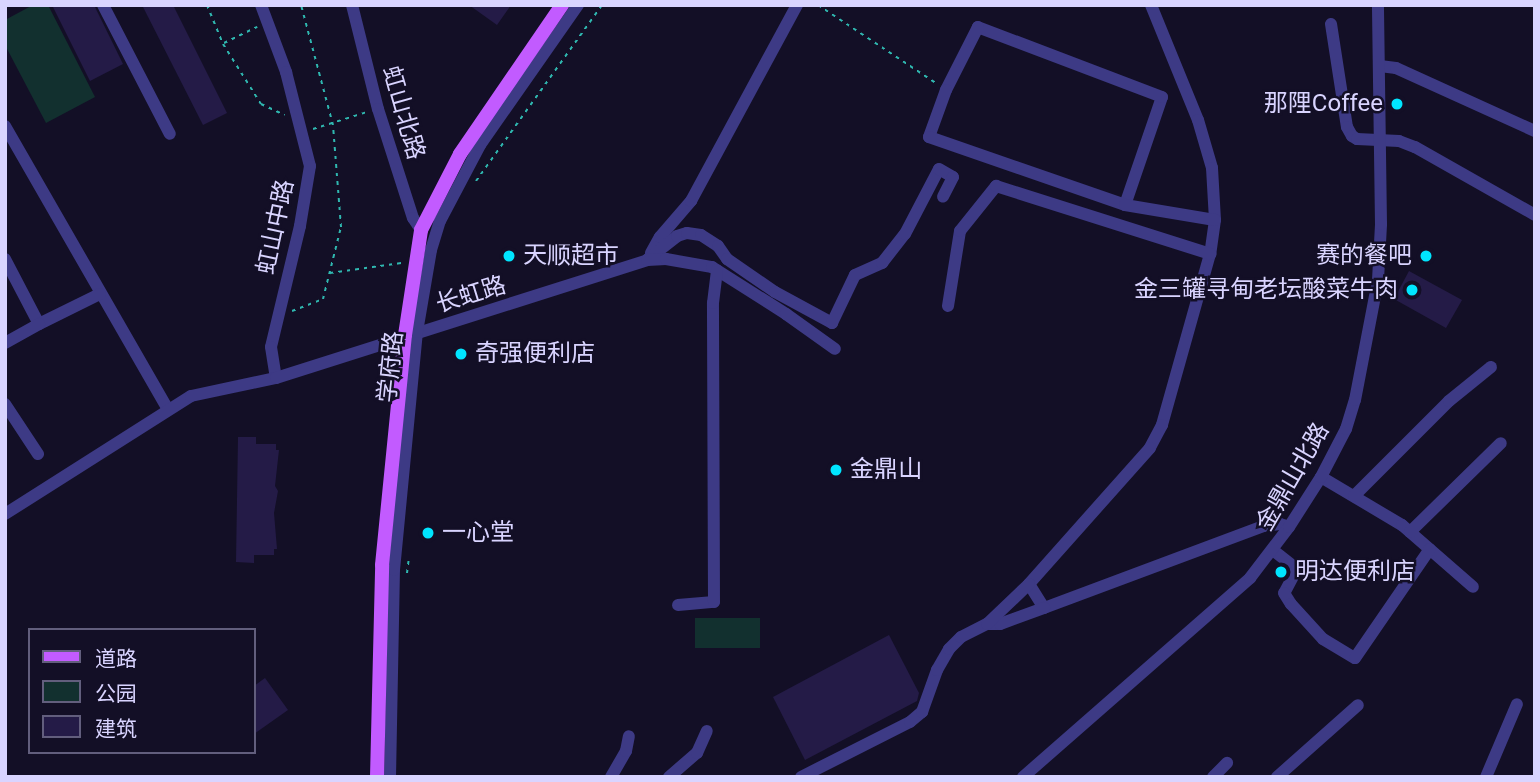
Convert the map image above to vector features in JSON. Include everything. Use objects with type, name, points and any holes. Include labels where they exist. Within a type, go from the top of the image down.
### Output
[{"type":"main road","name":"学府路","points":[[377,777],[382,565],[421,230],[460,154],[562,5]]},
{"type":"street","points":[[103,5],[170,134]]},
{"type":"street","name":"虹山中路","points":[[261,5],[286,72],[310,166],[271,347],[276,378]]},
{"type":"street","name":"虹山北路","points":[[352,5],[378,109],[413,218],[421,230]]},
{"type":"street","name":"学府路","points":[[390,777],[394,570],[411,333],[431,250],[440,221],[459,180],[487,135],[578,5]]},
{"type":"street","points":[[647,260],[660,237],[691,201],[797,5]]},
{"type":"street","points":[[801,777],[910,722],[922,712],[937,670],[949,649],[961,637],[987,624],[1029,584],[1150,448],[1162,425],[1210,254],[1215,220],[1212,168],[1201,132],[1151,5]]},
{"type":"street","name":"金鼎山北路","points":[[1023,777],[1250,578],[1289,527],[1321,477],[1346,429],[1355,400],[1378,280],[1381,138],[1378,5]]},
{"type":"street","points":[[1331,24],[1347,127],[1357,139],[1381,138],[1415,147],[1535,215]]},
{"type":"street","points":[[1125,205],[1162,97],[978,27],[946,89],[929,137],[1125,205],[1215,220]]},
{"type":"street","points":[[1380,66],[1396,68],[1535,131]]},
{"type":"street","points":[[5,126],[167,408]]},
{"type":"street","points":[[647,260],[677,236],[687,233],[701,235],[718,246],[727,259],[775,292],[832,323],[855,275],[882,263],[905,234],[939,169],[953,177],[943,197]]},
{"type":"street","points":[[948,306],[960,231],[996,186],[1210,254]]},
{"type":"street","points":[[5,259],[39,324]]},
{"type":"street","points":[[647,260],[700,263],[717,270],[835,349]]},
{"type":"street","name":"长虹路","points":[[5,514],[167,408],[191,396],[276,378],[647,260]]},
{"type":"street","points":[[678,605],[714,602],[713,303],[717,270]]},
{"type":"street","points":[[5,343],[100,294]]},
{"type":"street","points":[[1354,496],[1449,401],[1491,367]]},
{"type":"street","points":[[5,404],[38,454]]},
{"type":"street","points":[[1410,531],[1502,443]]},
{"type":"street","points":[[1321,477],[1410,531],[1473,587]]},
{"type":"street","points":[[987,624],[1000,624],[1263,526],[1280,523],[1289,527]]},
{"type":"street","points":[[1273,551],[1297,569],[1284,593],[1292,604],[1323,639],[1355,658],[1430,550]]},
{"type":"street","points":[[1029,584],[1044,608]]},
{"type":"street","points":[[1486,777],[1517,704]]},
{"type":"street","points":[[1277,777],[1357,705]]},
{"type":"street","points":[[669,777],[697,753],[707,732]]},
{"type":"street","points":[[611,777],[626,751],[629,736]]},
{"type":"street","points":[[1213,777],[1227,763]]},
{"type":"path","points":[[207,5],[223,44],[261,104],[300,126],[333,125],[378,109]]},
{"type":"path","points":[[278,317],[323,299],[341,227],[333,125],[300,5]]},
{"type":"path","points":[[470,188],[602,5]]},
{"type":"path","points":[[818,5],[946,89]]},
{"type":"path","points":[[223,44],[267,23]]},
{"type":"path","points":[[329,273],[411,262]]},
{"type":"path","points":[[407,572],[410,545]]},
{"type":"green space","points":[[33,5],[48,5],[95,97],[46,123],[5,45],[5,20]]},
{"type":"green space","points":[[695,618],[760,618],[760,648],[695,648]]},
{"type":"building","points":[[52,5],[94,5],[123,64],[90,81]]},
{"type":"building","points":[[142,5],[173,5],[227,113],[203,125]]},
{"type":"building","points":[[469,5],[511,5],[497,25]]},
{"type":"building","points":[[1409,271],[1462,300],[1446,328],[1394,299]]},
{"type":"building","points":[[238,437],[256,437],[256,444],[276,444],[276,450],[279,450],[275,486],[278,491],[274,513],[277,549],[274,549],[274,555],[254,555],[254,563],[236,562]]},
{"type":"building","points":[[889,635],[919,693],[917,701],[805,760],[773,697]]},
{"type":"building","points":[[265,678],[288,710],[256,733],[256,685]]},
{"type":"place","name":"那䧉Coffee","points":[[1397,104]]},
{"type":"place","name":"天顺超市","points":[[509,256]]},
{"type":"place","name":"赛的餐吧","points":[[1426,256]]},
{"type":"place","name":"金三罐寻甸老坛酸菜牛肉","points":[[1412,290]]},
{"type":"place","name":"奇强便利店","points":[[461,354]]},
{"type":"place","name":"金鼎山","points":[[836,470]]},
{"type":"place","name":"一心堂","points":[[428,533]]},
{"type":"place","name":"明达便利店","points":[[1281,572]]}]
